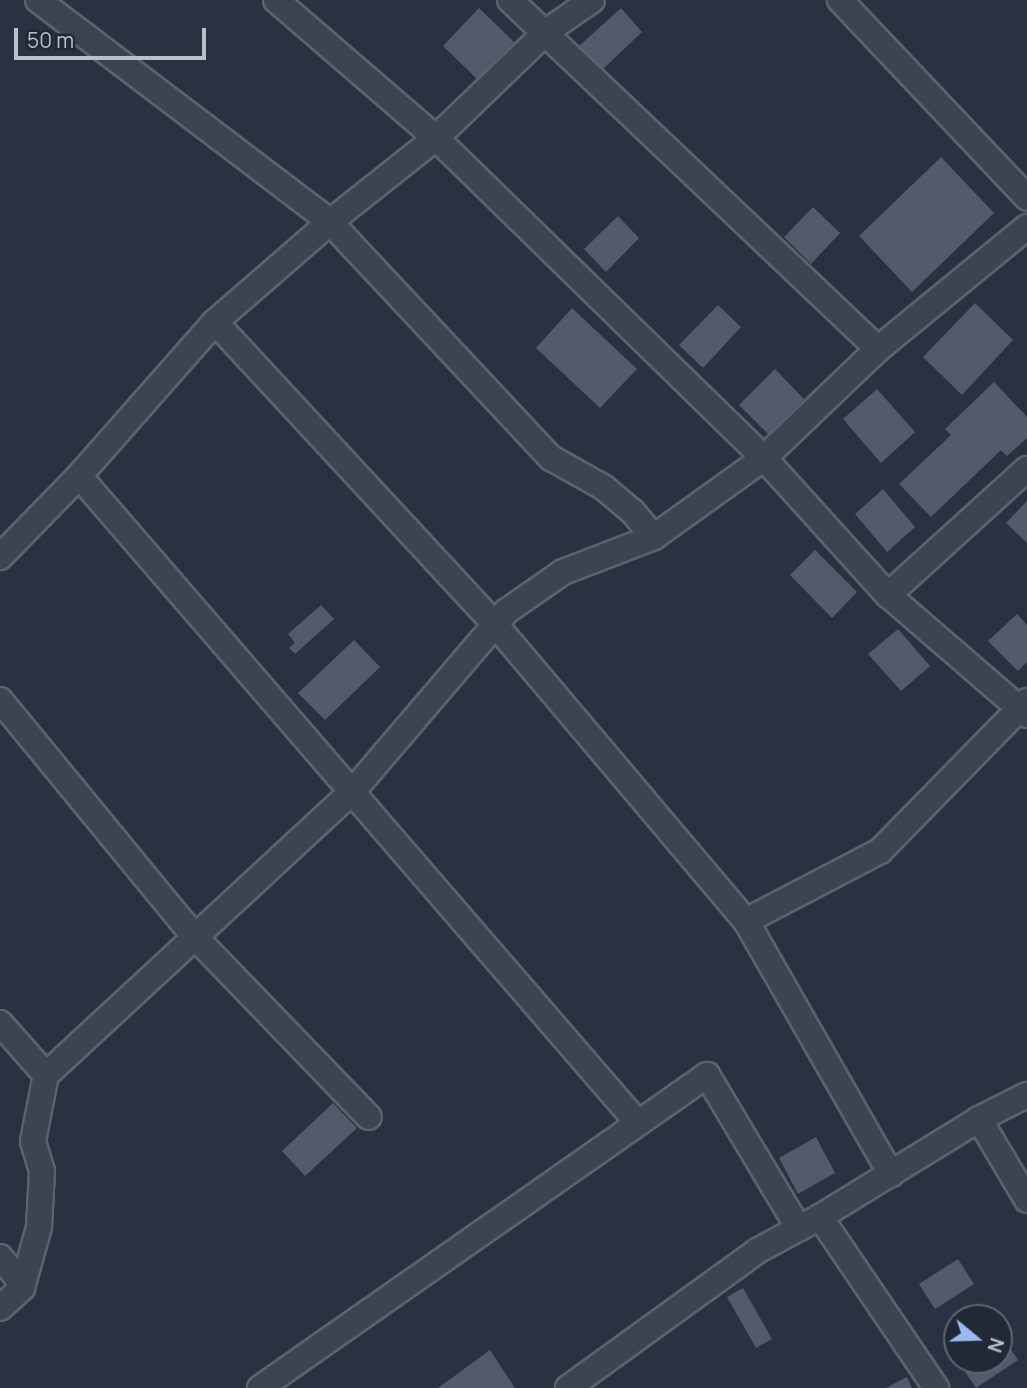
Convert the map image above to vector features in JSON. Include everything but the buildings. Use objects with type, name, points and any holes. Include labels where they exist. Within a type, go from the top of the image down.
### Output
[{"type":"street","points":[[38,0],[330,222],[551,458],[603,487],[632,512],[654,537]]},
{"type":"street","points":[[276,0],[436,138],[764,458],[888,595],[1025,708],[880,851],[746,920]]},
{"type":"street","points":[[510,0],[878,349]]},
{"type":"street","points":[[0,557],[79,476],[215,322],[330,222],[436,138],[546,32],[592,0]]},
{"type":"street","points":[[840,0],[1027,198]]},
{"type":"street","points":[[0,1308],[22,1288],[39,1227],[41,1171],[33,1141],[46,1075],[353,791],[494,623],[563,572],[654,537],[764,458],[878,349],[1027,227]]},
{"type":"street","points":[[215,322],[494,623],[746,920],[891,1174]]},
{"type":"street","points":[[888,595],[1027,469]]},
{"type":"street","points":[[79,476],[637,1122]]},
{"type":"street","points":[[0,700],[195,937],[369,1117]]},
{"type":"street","points":[[0,1023],[46,1075]]},
{"type":"street","points":[[260,1388],[707,1075],[810,1223],[936,1388]]},
{"type":"street","points":[[568,1388],[757,1251],[810,1223],[979,1119],[1027,1095]]},
{"type":"street","points":[[979,1119],[1027,1200]]},
{"type":"street","points":[[0,1257],[22,1288]]}]
